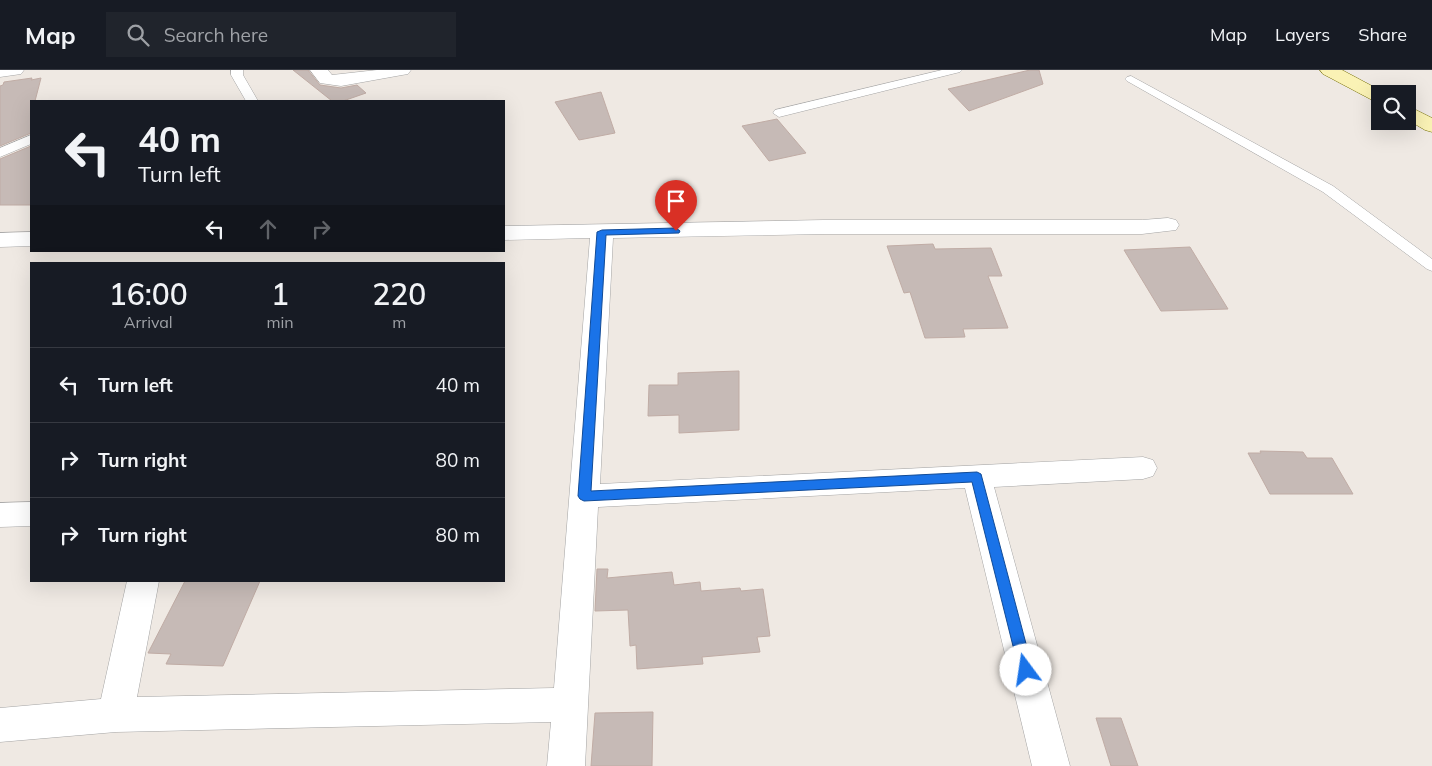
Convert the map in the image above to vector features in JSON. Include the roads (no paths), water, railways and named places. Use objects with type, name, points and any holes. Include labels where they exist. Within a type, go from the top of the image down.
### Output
[{"type":"street","points":[[0,72],[15,70]]},
{"type":"street","points":[[319,70],[322,76],[328,80],[344,80],[402,70]]},
{"type":"street","points":[[1329,70],[1371,93]]},
{"type":"street","points":[[1416,117],[1432,126]]},
{"type":"street","points":[[505,233],[814,227],[1142,227],[1168,225]]},
{"type":"street","points":[[566,766],[602,232]]},
{"type":"street","points":[[0,240],[30,239]]},
{"type":"street","points":[[584,496],[1143,468]]},
{"type":"street","points":[[977,477],[1051,766]]},
{"type":"street","points":[[0,515],[30,514]]},
{"type":"street","points":[[116,715],[143,582]]},
{"type":"street","points":[[0,725],[116,715],[571,705]]},
{"type":"lane","points":[[237,70],[237,74],[251,100]]},
{"type":"lane","points":[[779,113],[956,70]]},
{"type":"lane","points":[[1131,79],[1328,189],[1432,266]]},
{"type":"lane","points":[[0,153],[30,139]]}]
